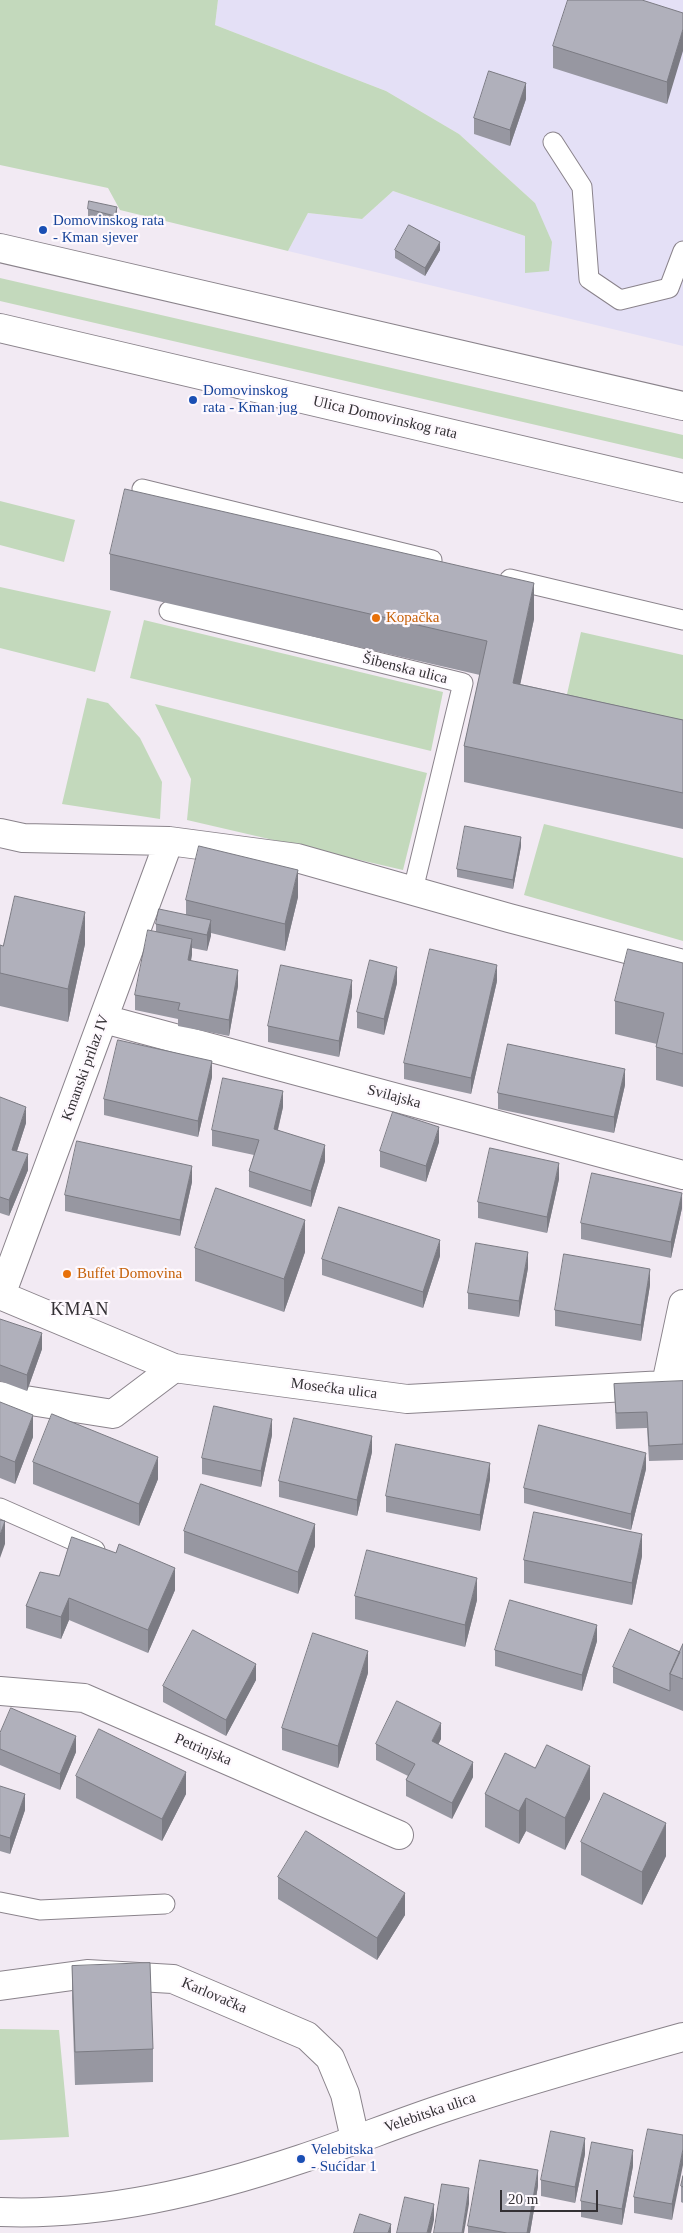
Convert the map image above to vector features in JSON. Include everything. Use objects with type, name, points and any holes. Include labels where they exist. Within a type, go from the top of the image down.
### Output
[{"type":"street","points":[[0,248],[683,406]]},
{"type":"street","name":"Ulica Domovinskog rata","points":[[0,328],[683,488]]},
{"type":"street","points":[[0,833],[23,838],[169,841],[296,858],[509,918],[683,964]]},
{"type":"street","name":"Kmanski prilaz IV","points":[[1,1295],[169,841]]},
{"type":"street","name":"Svilajska","points":[[104,1019],[683,1175]]},
{"type":"street","name":"Mosećka ulica","points":[[1,1295],[174,1368],[407,1398],[674,1384]]},
{"type":"street","points":[[674,1384],[683,1304]]},
{"type":"street","points":[[0,1396],[113,1414],[174,1368]]},
{"type":"street","name":"Petrinjska","points":[[0,1691],[84,1698],[399,1835]]},
{"type":"street","name":"Karlovačka","points":[[0,1986],[87,1974],[173,1979],[307,2036],[330,2058],[345,2094],[355,2139]]},
{"type":"street","name":"Velebitska ulica","points":[[15,2219],[181,2194],[300,2159],[447,2107],[683,2037]]},
{"type":"lane","points":[[553,142],[582,187],[589,279],[620,300],[669,288],[683,251]]},
{"type":"lane","points":[[142,489],[449,564]]},
{"type":"lane","points":[[497,576],[683,620]]},
{"type":"lane","name":"Šibenska ulica","points":[[169,611],[463,683],[413,890]]},
{"type":"lane","points":[[0,1508],[108,1556]]},
{"type":"lane","points":[[0,1902],[40,1910],[166,1904]]},
{"type":"shaded area","points":[[218,0],[683,0],[683,346],[288,251],[308,213],[362,219],[393,191],[525,236],[525,272],[535,203],[459,134],[386,91],[215,25]]},
{"type":"green space","points":[[0,0],[218,0],[215,25],[386,91],[459,134],[535,203],[552,242],[549,271],[525,273],[525,236],[393,191],[362,219],[308,213],[288,251],[120,210],[108,188],[0,165]]},
{"type":"green space","points":[[0,278],[683,435],[683,459],[0,301]]},
{"type":"green space","points":[[0,501],[75,520],[64,562],[0,545]]},
{"type":"green space","points":[[0,587],[111,611],[95,672],[0,648]]},
{"type":"green space","points":[[144,620],[443,692],[431,751],[130,678]]},
{"type":"green space","points":[[581,632],[683,655],[683,730],[565,703]]},
{"type":"green space","points":[[87,698],[108,703],[140,738],[162,782],[160,819],[62,804]]},
{"type":"green space","points":[[155,704],[427,773],[403,870],[187,820],[191,779]]},
{"type":"green space","points":[[544,824],[683,858],[683,941],[524,895]]},
{"type":"green space","points":[[0,2029],[59,2030],[69,2137],[0,2140]]},
{"type":"building","points":[[568,0],[642,0],[683,13],[683,29],[667,82],[553,46]]},
{"type":"building","points":[[489,71],[526,83],[510,130],[474,118]]},
{"type":"building","points":[[89,201],[117,207],[115,216],[88,209]]},
{"type":"building","points":[[409,225],[440,242],[425,268],[395,250]]},
{"type":"building","points":[[125,489],[534,583],[513,683],[683,720],[683,793],[464,746],[487,641],[110,554]]},
{"type":"building","points":[[465,826],[521,837],[513,880],[457,869]]},
{"type":"building","points":[[199,846],[298,870],[285,924],[186,900]]},
{"type":"building","points":[[15,896],[85,912],[68,989],[0,973],[0,945],[3,946]]},
{"type":"building","points":[[159,909],[211,920],[207,935],[156,924]]},
{"type":"building","points":[[148,930],[192,939],[188,960],[238,970],[229,1020],[178,1010],[180,1003],[135,995]]},
{"type":"building","points":[[430,949],[497,965],[471,1078],[404,1063]]},
{"type":"building","points":[[628,949],[683,963],[683,1054],[656,1047],[664,1013],[615,1001]]},
{"type":"building","points":[[370,960],[397,967],[384,1019],[357,1012]]},
{"type":"building","points":[[281,965],[352,980],[339,1041],[268,1026]]},
{"type":"building","points":[[118,1040],[212,1061],[198,1121],[104,1099]]},
{"type":"building","points":[[508,1044],[625,1069],[614,1117],[498,1093]]},
{"type":"building","points":[[223,1078],[283,1091],[274,1129],[325,1145],[311,1191],[249,1171],[259,1140],[212,1130]]},
{"type":"building","points":[[0,1097],[26,1107],[12,1150],[28,1154],[9,1200],[0,1197]]},
{"type":"building","points":[[393,1112],[439,1127],[426,1166],[380,1151]]},
{"type":"building","points":[[77,1141],[192,1166],[180,1220],[65,1195]]},
{"type":"building","points":[[490,1148],[559,1163],[547,1217],[478,1202]]},
{"type":"building","points":[[592,1173],[682,1193],[671,1242],[581,1223]]},
{"type":"building","points":[[216,1188],[305,1220],[284,1279],[195,1248]]},
{"type":"building","points":[[339,1207],[440,1240],[423,1292],[322,1259]]},
{"type":"building","points":[[476,1243],[528,1252],[519,1301],[468,1293]]},
{"type":"building","points":[[564,1254],[650,1269],[641,1325],[555,1310]]},
{"type":"building","points":[[0,1319],[42,1333],[27,1375],[0,1365]]},
{"type":"building","points":[[683,1381],[683,1444],[649,1446],[647,1412],[616,1413],[614,1384]]},
{"type":"building","points":[[0,1402],[33,1415],[15,1462],[0,1456]]},
{"type":"building","points":[[214,1406],[272,1419],[261,1471],[202,1458]]},
{"type":"building","points":[[52,1414],[158,1457],[139,1504],[33,1462]]},
{"type":"building","points":[[294,1418],[372,1436],[357,1500],[279,1481]]},
{"type":"building","points":[[539,1425],[646,1453],[631,1514],[524,1488]]},
{"type":"building","points":[[396,1444],[490,1463],[480,1515],[386,1496]]},
{"type":"building","points":[[201,1484],[315,1524],[298,1572],[184,1531]]},
{"type":"building","points":[[534,1512],[642,1534],[632,1583],[524,1560]]},
{"type":"building","points":[[0,1520],[5,1521],[0,1535]]},
{"type":"building","points":[[72,1537],[116,1553],[119,1544],[175,1568],[148,1630],[69,1598],[61,1617],[26,1606],[40,1572],[59,1576]]},
{"type":"building","points":[[367,1550],[477,1578],[465,1625],[355,1596]]},
{"type":"building","points":[[510,1600],[597,1625],[582,1675],[495,1650]]},
{"type":"building","points":[[630,1629],[680,1652],[670,1674],[670,1691],[613,1667]]},
{"type":"building","points":[[193,1630],[256,1664],[226,1720],[163,1686]]},
{"type":"building","points":[[313,1633],[368,1651],[338,1746],[282,1728]]},
{"type":"building","points":[[683,1644],[683,1679],[670,1674]]},
{"type":"building","points":[[397,1701],[441,1723],[432,1741],[473,1762],[452,1803],[406,1780],[415,1764],[376,1744]]},
{"type":"building","points":[[11,1708],[76,1736],[60,1774],[0,1749],[0,1733]]},
{"type":"building","points":[[99,1729],[186,1772],[162,1819],[76,1776]]},
{"type":"building","points":[[547,1745],[590,1766],[565,1818],[526,1798],[519,1811],[485,1794],[505,1753],[535,1768]]},
{"type":"building","points":[[0,1786],[25,1794],[10,1838],[0,1835]]},
{"type":"building","points":[[604,1793],[666,1823],[642,1872],[581,1842]]},
{"type":"building","points":[[306,1831],[405,1893],[377,1938],[278,1877]]},
{"type":"building","points":[[150,1963],[153,2049],[75,2052],[72,1966]]},
{"type":"building","points":[[648,2129],[683,2135],[683,2149],[672,2204],[634,2197]]},
{"type":"building","points":[[551,2131],[585,2138],[575,2187],[541,2180]]},
{"type":"building","points":[[592,2142],[633,2150],[622,2209],[581,2201]]},
{"type":"building","points":[[480,2160],[538,2170],[527,2233],[507,2233],[468,2226]]},
{"type":"building","points":[[442,2184],[469,2188],[462,2233],[434,2233]]},
{"type":"building","points":[[405,2197],[434,2204],[427,2233],[397,2233]]},
{"type":"building","points":[[360,2214],[391,2224],[388,2233],[354,2233]]},
{"type":"place","name":"Domovinskog rata - Kman sjever","points":[[43,230]]},
{"type":"place","name":"Domovinskog rata - Kman jug","points":[[193,400]]},
{"type":"place","name":"Kopačka","points":[[376,618]]},
{"type":"place","name":"Buffet Domovina","points":[[67,1274]]},
{"type":"place","name":"Velebitska - Sućidar 1","points":[[301,2159]]},
{"type":"district","name":"KMAN","points":[[80,1310]]}]
